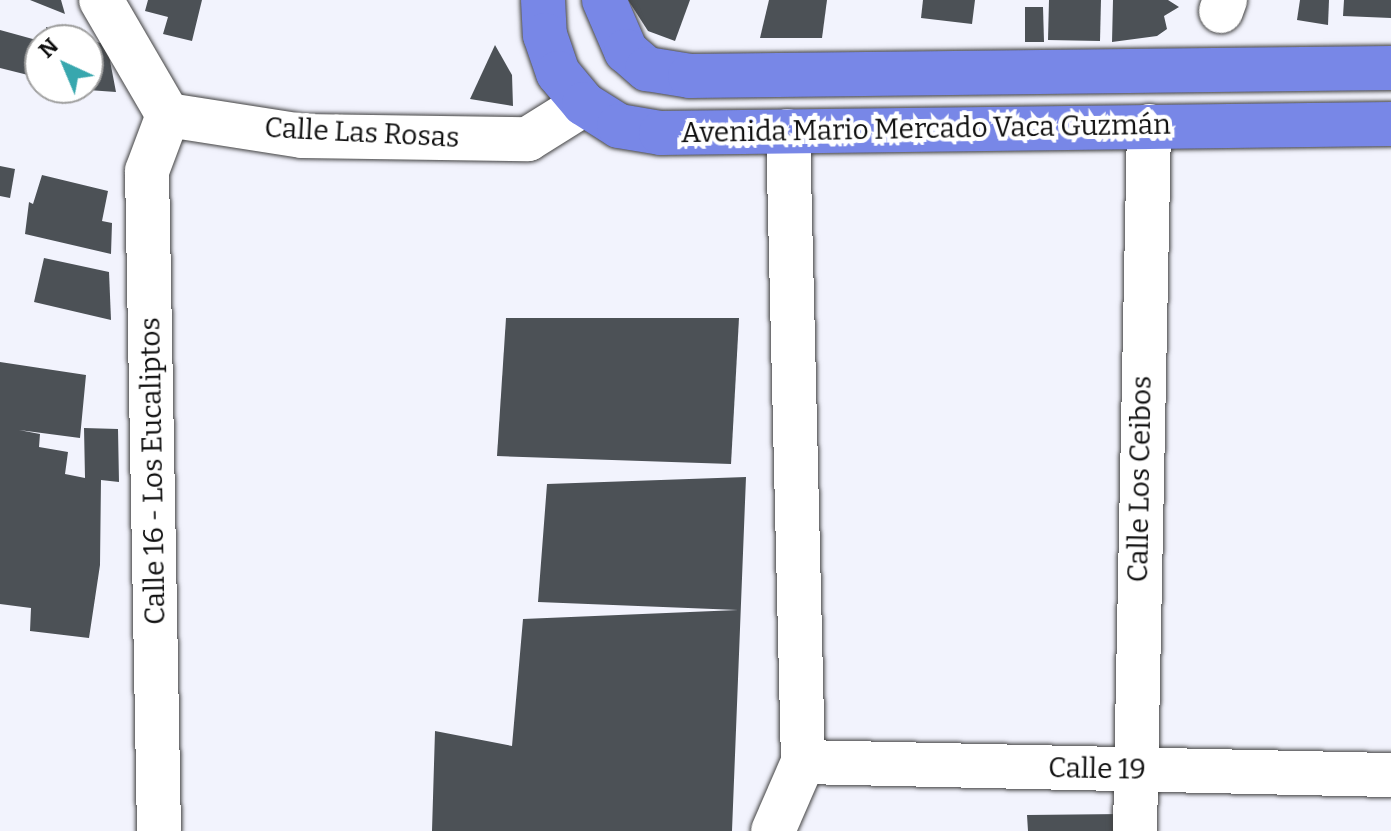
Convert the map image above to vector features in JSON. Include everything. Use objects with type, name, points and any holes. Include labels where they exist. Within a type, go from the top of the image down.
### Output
[{"type":"main road","name":"Avenida Mario Mercado Vaca Guzmán","points":[[543,0],[545,35],[558,73],[584,104],[619,126],[661,133],[1391,124]]},
{"type":"main road","points":[[584,104],[626,51],[604,0]]},
{"type":"main road","name":"Avenida Mario Mercado Vaca Guzmán","points":[[626,51],[647,69],[690,76],[1391,68]]},
{"type":"street","points":[[101,0],[168,115]]},
{"type":"street","name":"Calle Las Rosas","points":[[168,115],[302,136],[528,139],[584,104]]},
{"type":"street","name":"Calle 16 - Los Eucaliptos","points":[[159,831],[147,171],[168,115]]},
{"type":"street","name":"Calle Los Ceibos","points":[[1135,831],[1132,770],[1149,126]]},
{"type":"street","points":[[773,831],[803,762],[788,131]]},
{"type":"street","name":"Calle 19","points":[[803,762],[1391,775]]},
{"type":"building","points":[[30,0],[61,0],[65,14]]},
{"type":"building","points":[[148,0],[202,0],[192,41],[163,34],[168,17],[145,11]]},
{"type":"building","points":[[628,0],[690,0],[675,41],[648,31]]},
{"type":"building","points":[[769,0],[827,0],[822,38],[760,38]]},
{"type":"building","points":[[923,0],[975,0],[972,24],[921,18]]},
{"type":"building","points":[[1049,0],[1101,0],[1100,41],[1048,40]]},
{"type":"building","points":[[1113,0],[1168,0],[1179,7],[1164,16],[1167,29],[1157,36],[1112,42]]},
{"type":"building","points":[[1300,0],[1329,0],[1328,25],[1297,20]]},
{"type":"building","points":[[1344,0],[1391,0],[1391,18],[1343,16]]},
{"type":"building","points":[[1025,7],[1043,7],[1044,42],[1025,42]]},
{"type":"building","points":[[0,30],[24,37],[24,74],[0,68]]},
{"type":"building","points":[[104,44],[107,45],[116,92],[104,91]]},
{"type":"building","points":[[495,45],[512,75],[513,106],[470,99]]},
{"type":"building","points":[[0,166],[15,169],[10,198],[0,196]]},
{"type":"building","points":[[42,175],[108,191],[102,221],[112,223],[111,254],[25,234],[29,202],[33,204]]},
{"type":"building","points":[[44,258],[109,272],[111,320],[34,302]]},
{"type":"building","points":[[506,318],[739,318],[731,464],[497,456]]},
{"type":"building","points":[[0,362],[86,375],[80,438],[19,430],[40,434],[39,447],[68,452],[65,474],[85,478],[84,428],[118,429],[119,482],[101,480],[100,565],[89,638],[30,631],[31,608],[0,604]]},
{"type":"building","points":[[746,477],[732,831],[432,831],[435,731],[512,746],[523,619],[738,610],[538,602],[547,484]]},
{"type":"building","points":[[1122,814],[1122,831],[1028,831],[1027,815]]}]
